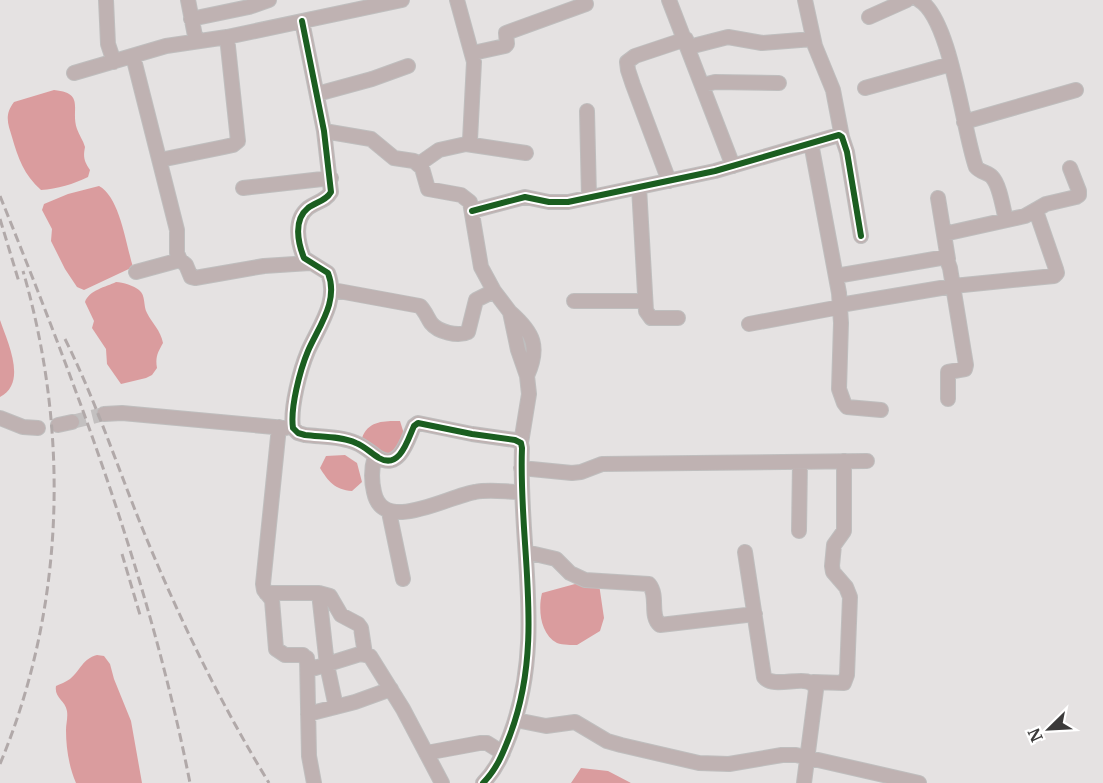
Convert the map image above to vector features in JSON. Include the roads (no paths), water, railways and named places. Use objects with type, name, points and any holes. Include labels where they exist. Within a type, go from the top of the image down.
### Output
[{"type":"street","points":[[106,0],[112,58]]},
{"type":"street","points":[[188,0],[193,30]]},
{"type":"street","points":[[74,73],[112,58],[133,56],[166,46],[193,30],[221,6],[269,0]]},
{"type":"street","points":[[193,30],[227,37],[402,0]]},
{"type":"street","points":[[457,0],[473,54],[470,140],[466,144]]},
{"type":"street","points":[[669,0],[733,166]]},
{"type":"street","points":[[805,0],[813,39],[833,90],[847,152],[861,236]]},
{"type":"street","points":[[869,17],[907,0]]},
{"type":"street","points":[[919,0],[926,3],[931,11],[946,46],[976,167],[979,171],[990,175],[996,183],[1006,220]]},
{"type":"street","points":[[473,54],[505,46],[507,44],[506,33],[586,4]]},
{"type":"street","points":[[293,429],[302,368],[321,327],[333,290],[328,273],[303,258],[298,230],[300,219],[307,209],[328,198],[331,192],[324,131],[302,21]]},
{"type":"street","points":[[160,160],[233,145],[238,141],[227,37]]},
{"type":"street","points":[[669,181],[633,85],[627,62],[635,56],[687,43],[728,37],[762,43],[813,39]]},
{"type":"street","points":[[133,56],[177,230],[177,253],[191,277],[264,266],[310,263]]},
{"type":"street","points":[[865,88],[951,64]]},
{"type":"street","points":[[317,94],[372,79],[408,66]]},
{"type":"street","points":[[703,85],[715,82],[779,83]]},
{"type":"street","points":[[964,122],[1076,90]]},
{"type":"street","points":[[587,111],[589,197]]},
{"type":"street","points":[[324,131],[371,139],[394,158],[414,160],[419,164],[428,189],[466,198],[472,211],[479,259],[494,291],[510,312],[518,350],[527,376],[529,394],[521,443],[521,492],[529,619],[524,690],[516,720],[503,753],[490,776],[483,783]]},
{"type":"street","points":[[472,211],[525,197],[560,203],[669,181],[733,166],[839,135],[843,137]]},
{"type":"street","points":[[811,143],[840,306],[839,380],[841,397],[848,407],[881,410]]},
{"type":"street","points":[[419,164],[446,147],[466,144],[526,153]]},
{"type":"street","points":[[944,234],[1006,220],[1036,211],[1047,204],[1079,195],[1070,168]]},
{"type":"street","points":[[243,188],[331,178]]},
{"type":"street","points":[[639,187],[646,311],[651,318],[678,318]]},
{"type":"street","points":[[938,198],[966,365],[965,369],[948,372],[948,399]]},
{"type":"street","points":[[749,324],[953,286],[1053,276],[1057,273],[1056,269],[1036,211]]},
{"type":"street","points":[[836,276],[942,256],[948,259]]},
{"type":"street","points":[[136,272],[180,260]]},
{"type":"street","points":[[333,290],[420,306],[438,329],[460,335],[468,333],[476,300],[494,291]]},
{"type":"street","points":[[574,301],[645,301]]},
{"type":"street","points":[[104,414],[122,413],[293,429],[305,435],[349,440],[383,460],[392,460],[403,452],[414,426],[418,423],[515,440],[521,443]]},
{"type":"street","points":[[0,418],[23,427],[38,429]]},
{"type":"street","points":[[58,425],[72,422]]},
{"type":"street","points":[[279,427],[263,584],[272,600],[276,649],[285,655],[303,655],[311,667],[315,668],[365,654],[373,659],[442,783]]},
{"type":"street","points":[[375,456],[371,474],[375,497],[379,505],[389,512],[406,512],[475,492],[521,492]]},
{"type":"street","points":[[745,552],[762,670],[767,681],[844,683],[848,675],[850,597],[846,587],[833,572],[832,566],[834,545],[844,531],[844,461]]},
{"type":"street","points":[[521,468],[581,472],[602,464],[867,461]]},
{"type":"street","points":[[799,531],[800,462]]},
{"type":"street","points":[[389,512],[403,579]]},
{"type":"street","points":[[526,552],[556,559],[570,573],[585,580],[649,584],[653,591],[655,620],[660,625],[755,614]]},
{"type":"street","points":[[266,593],[319,593],[330,596],[341,615],[358,624],[363,634],[365,654]]},
{"type":"street","points":[[319,593],[327,665],[336,707]]},
{"type":"street","points":[[306,658],[310,763],[314,783]]},
{"type":"street","points":[[804,783],[816,690],[813,682]]},
{"type":"street","points":[[308,714],[391,689]]},
{"type":"street","points":[[516,720],[546,726],[575,723],[607,741],[699,763],[729,764],[782,755],[806,757],[859,777],[919,783]]},
{"type":"street","points":[[426,753],[487,743],[503,753]]},
{"type":"tunnel","points":[[72,422],[104,414]]},
{"type":"railway","points":[[0,196],[57,340],[133,558],[174,707],[190,783]]},
{"type":"railway","points":[[0,219],[19,282]]},
{"type":"railway","points":[[0,764],[22,705],[38,644],[48,582],[54,520],[54,457],[48,394],[38,332],[23,271]]},
{"type":"railway","points":[[65,339],[184,624],[233,721],[269,783]]},
{"type":"railway","points":[[122,554],[140,615]]}]
